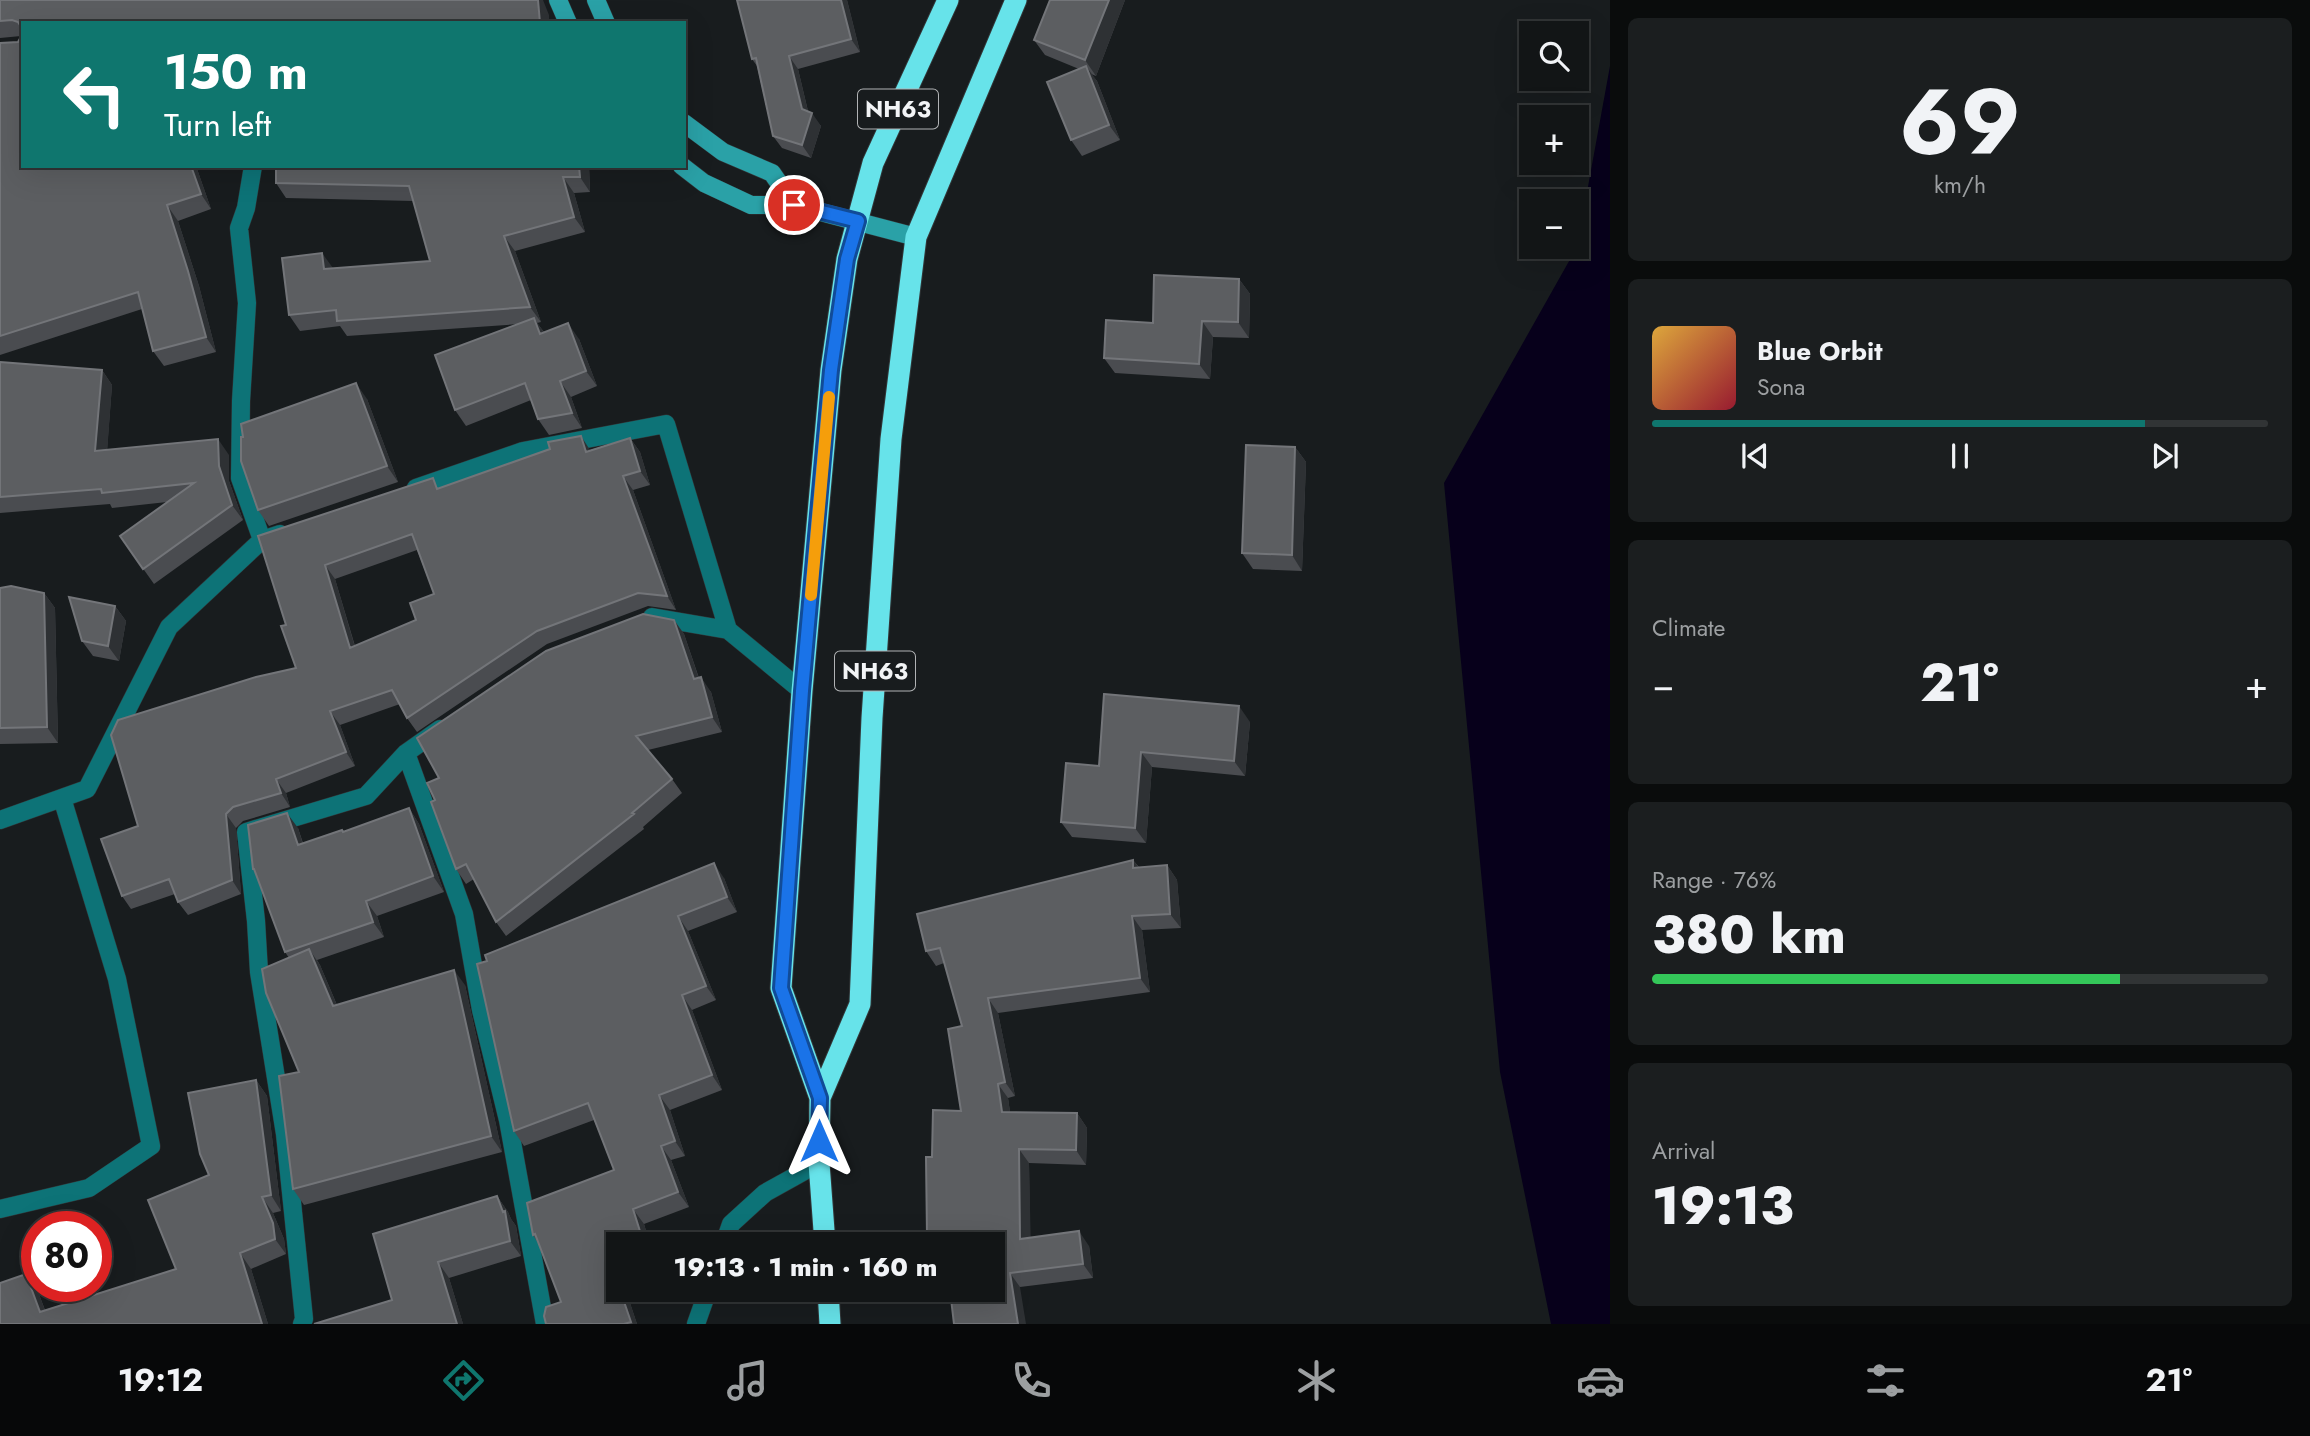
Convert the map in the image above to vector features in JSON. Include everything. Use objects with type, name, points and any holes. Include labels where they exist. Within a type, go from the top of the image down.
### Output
[{"type":"highway","name":"NH63","points":[[824,1232],[819,1163],[820,1098],[781,988],[802,691],[831,370],[847,259],[873,163],[948,0]]},
{"type":"highway","name":"NH63","points":[[820,1098],[860,1004],[872,718],[889,467],[916,237],[1016,0]]},
{"type":"highway","points":[[829,1302],[830,1324]]},
{"type":"main road","points":[[558,0],[567,21]]},
{"type":"main road","points":[[596,0],[605,21]]},
{"type":"main road","points":[[686,124],[723,152],[772,173],[794,205]]},
{"type":"main road","points":[[685,168],[705,183],[751,205],[794,205],[916,237]]},
{"type":"street","points":[[253,168],[246,208],[239,228],[247,303],[240,478],[262,540]]},
{"type":"street","points":[[397,495],[523,451],[666,424],[728,631]]},
{"type":"street","points":[[0,820],[87,789],[169,627],[262,540],[297,529]]},
{"type":"street","points":[[639,622],[652,617],[728,631],[802,691]]},
{"type":"street","points":[[302,1324],[304,1319],[285,1134],[259,972],[246,832],[366,796],[406,753],[452,721]]},
{"type":"street","points":[[406,753],[464,914],[481,1010],[508,1120],[545,1324]]},
{"type":"street","points":[[0,1209],[89,1188],[151,1146],[117,978],[62,798]]},
{"type":"street","points":[[728,1232],[731,1224],[765,1194],[819,1163]]},
{"type":"street","points":[[696,1324],[704,1302]]},
{"type":"shaded area","points":[[1610,66],[1610,1324],[1551,1324],[1500,1072],[1444,483],[1570,259],[1589,259],[1588,189]]},
{"type":"building","points":[[0,0],[538,0],[540,21],[21,21],[21,27],[12,20],[0,21]]},
{"type":"building","points":[[737,0],[841,0],[851,39],[789,56],[802,109],[812,113],[802,145],[773,136],[756,58],[752,59]]},
{"type":"building","points":[[1050,0],[1109,0],[1085,60],[1034,40]]},
{"type":"building","points":[[21,37],[21,168],[192,168],[201,194],[167,205],[206,337],[153,351],[138,292],[0,336],[0,43],[18,42]]},
{"type":"building","points":[[1086,66],[1109,125],[1071,140],[1047,82]]},
{"type":"building","points":[[276,168],[579,168],[580,177],[563,177],[574,217],[504,236],[530,307],[337,321],[336,310],[289,315],[282,258],[322,253],[324,269],[430,261],[409,186],[276,183]]},
{"type":"building","points":[[1154,275],[1239,279],[1238,322],[1202,321],[1199,364],[1104,358],[1106,320],[1153,323]]},
{"type":"building","points":[[534,318],[540,334],[568,323],[586,371],[560,381],[572,413],[538,419],[525,383],[455,410],[435,355]]},
{"type":"building","points":[[0,362],[102,370],[95,451],[218,439],[219,466],[232,505],[143,569],[120,536],[194,483],[102,493],[101,489],[0,497]]},
{"type":"building","points":[[356,383],[387,466],[258,510],[241,461],[241,424]]},
{"type":"building","points":[[581,436],[586,452],[630,438],[640,471],[623,476],[667,596],[638,593],[537,631],[407,718],[392,690],[330,711],[346,752],[276,779],[281,793],[233,807],[226,814],[232,880],[178,902],[169,879],[122,896],[101,839],[138,826],[111,735],[118,720],[256,677],[296,668],[281,626],[286,625],[258,536],[433,478],[437,489],[550,449],[548,442]],"holes":[[[412,534],[434,594],[410,603],[416,620],[350,648],[325,565]]]},
{"type":"building","points":[[1246,445],[1295,447],[1292,555],[1242,553]]},
{"type":"building","points":[[11,586],[44,593],[47,727],[0,728],[0,588]]},
{"type":"building","points":[[69,597],[115,606],[108,646],[82,641]]},
{"type":"building","points":[[643,614],[674,620],[694,679],[701,677],[712,717],[636,736],[672,779],[632,813],[634,814],[496,922],[466,864],[456,869],[431,802],[435,800],[427,783],[439,778],[417,738],[546,651]]},
{"type":"building","points":[[1104,694],[1239,706],[1234,761],[1141,752],[1135,828],[1061,822],[1066,763],[1099,766]]},
{"type":"building","points":[[409,808],[433,876],[366,901],[373,922],[285,952],[253,869],[248,825],[287,813],[298,845]]},
{"type":"building","points":[[1133,860],[1133,868],[1167,865],[1170,914],[1132,916],[1140,978],[988,998],[1005,1082],[998,1084],[1002,1112],[1077,1113],[1076,1150],[1019,1149],[1020,1239],[1079,1231],[1083,1264],[1010,1273],[1018,1324],[954,1324],[951,1302],[1005,1302],[1005,1232],[927,1232],[926,1157],[932,1157],[933,1110],[961,1111],[948,1029],[962,1026],[940,948],[926,951],[917,914]]},
{"type":"building","points":[[714,863],[727,897],[678,916],[706,986],[682,995],[712,1075],[659,1095],[675,1141],[661,1146],[678,1192],[633,1209],[640,1232],[606,1232],[606,1302],[624,1302],[631,1322],[546,1324],[546,1307],[561,1302],[535,1234],[533,1235],[527,1203],[614,1170],[588,1103],[514,1131],[477,964],[487,961],[485,955]]},
{"type":"building","points":[[309,949],[333,1006],[454,970],[491,1136],[293,1189],[279,1076],[299,1072],[266,993],[262,969]]},
{"type":"building","points":[[256,1080],[271,1195],[262,1197],[273,1223],[275,1239],[240,1253],[262,1324],[0,1324],[0,1283],[21,1276],[21,1302],[36,1302],[40,1312],[72,1302],[112,1302],[112,1289],[176,1269],[148,1200],[209,1175],[200,1154],[188,1093]]},
{"type":"building","points":[[497,1196],[503,1212],[505,1211],[510,1241],[438,1262],[457,1324],[314,1324],[392,1300],[373,1234]]},
{"type":"slow traffic","points":[[811,595],[829,397]]},
{"type":"route","points":[[794,205],[858,221],[847,259],[831,370],[802,691],[781,988],[820,1098],[819,1141]]}]
